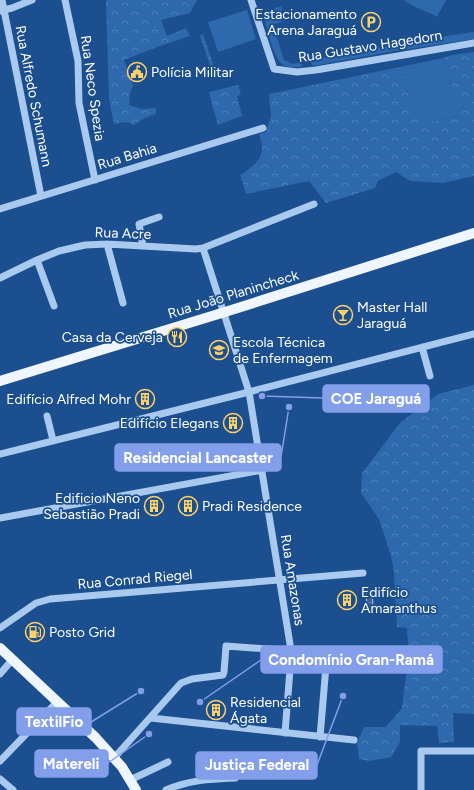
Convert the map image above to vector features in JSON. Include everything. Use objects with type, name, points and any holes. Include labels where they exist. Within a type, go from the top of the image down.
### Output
[{"type":"main road","name":"Rua João Planincheck","points":[[0,380],[225,312],[474,233]]},
{"type":"main road","points":[[0,648],[96,738],[114,758],[136,790]]},
{"type":"street","name":"Rua Alfredo Schumann","points":[[2,0],[2,11],[41,196]]},
{"type":"street","points":[[2,11],[32,0]]},
{"type":"street","name":"Rua Neco Spezia","points":[[65,0],[78,60],[79,102],[95,180]]},
{"type":"street","name":"Rua Gustavo Hagedorn","points":[[251,0],[272,66],[274,69],[284,71],[310,71],[474,43]]},
{"type":"street","name":"Rua Bahia","points":[[0,210],[263,128]]},
{"type":"street","points":[[203,248],[314,204]]},
{"type":"street","points":[[143,246],[139,224],[159,217]]},
{"type":"street","name":"Rua Acre","points":[[0,278],[37,260],[72,248],[96,243],[196,249],[203,248]]},
{"type":"street","points":[[107,244],[123,303]]},
{"type":"street","name":"Rua Amazonas","points":[[203,248],[225,312],[249,392],[263,470],[291,651],[285,733]]},
{"type":"street","points":[[37,260],[54,306]]},
{"type":"street","points":[[0,454],[474,334]]},
{"type":"street","points":[[422,347],[430,376]]},
{"type":"street","points":[[47,416],[53,440]]},
{"type":"street","points":[[0,518],[263,470]]},
{"type":"street","name":"Rua Conrad Riegel","points":[[0,628],[36,603],[50,599],[363,573]]},
{"type":"street","points":[[114,758],[181,683],[222,675],[224,672],[226,646],[406,659]]},
{"type":"street","points":[[320,737],[327,654]]},
{"type":"street","points":[[0,674],[12,660]]},
{"type":"street","points":[[0,761],[57,702]]},
{"type":"street","points":[[151,718],[354,740]]},
{"type":"street","points":[[421,790],[421,751],[474,751]]},
{"type":"street","points":[[130,780],[168,762]]},
{"type":"street","points":[[166,790],[187,783],[204,780],[235,778]]},
{"type":"street","points":[[0,779],[13,790]]},
{"type":"green space","points":[[197,0],[190,13],[161,20],[167,36],[186,28],[190,36],[124,60],[133,85],[130,93],[129,105],[142,109],[156,108],[156,114],[145,118],[134,125],[126,122],[114,124],[109,99],[106,1]]},
{"type":"green space","points":[[404,0],[446,0],[437,17],[411,5]]},
{"type":"green space","points":[[281,6],[283,21],[273,25],[284,60],[293,64],[300,62],[302,65],[301,67],[285,66],[281,63],[272,46],[265,20],[275,8]]},
{"type":"green space","points":[[247,10],[256,39],[218,52],[208,22]]},
{"type":"green space","points":[[474,32],[474,39],[395,51],[313,66],[311,63],[311,60]]},
{"type":"green space","points":[[203,34],[217,76],[214,77],[200,36]]},
{"type":"green space","points":[[474,52],[474,176],[443,183],[410,181],[396,172],[378,181],[375,188],[326,203],[309,181],[246,194],[240,175],[255,164],[262,152],[259,134],[266,132],[271,116],[269,94],[400,67],[414,112],[426,123],[458,116],[458,103],[453,93],[443,58]]},
{"type":"green space","points":[[443,58],[453,93],[458,103],[458,116],[426,123],[414,112],[400,67]]},
{"type":"green space","points":[[238,85],[241,94],[237,96],[242,116],[218,125],[209,92]]},
{"type":"green space","points":[[474,385],[474,714],[453,713],[454,742],[439,743],[437,726],[400,725],[400,742],[391,757],[370,761],[359,759],[357,743],[364,727],[386,727],[402,708],[409,659],[407,628],[397,627],[394,573],[391,556],[379,519],[361,493],[362,473],[400,423],[438,394]]},
{"type":"shaded area","points":[[366,591],[372,591],[373,606],[367,607]]},
{"type":"place","name":"Estacionamento Arena Jaraguá","points":[[371,22]]},
{"type":"place","name":"Polícia Militar","points":[[137,72]]},
{"type":"place","name":"Master Hall Jaraguá","points":[[343,315]]},
{"type":"place","name":"Casa da Cerveja","points":[[177,337]]},
{"type":"place","name":"Escola Técnica de Enfermagem","points":[[219,350]]},
{"type":"place","name":"COE Jaraguá","points":[[262,396]]},
{"type":"place","name":"Edifício Alfred Mohr","points":[[145,399]]},
{"type":"place","name":"Residencial Lancaster","points":[[289,407]]},
{"type":"place","name":"Edifício Elegans","points":[[233,423]]},
{"type":"place","name":"Edificio Neno Sebastião Pradi","points":[[154,506]]},
{"type":"place","name":"Pradi Residence","points":[[188,506]]},
{"type":"place","name":"Edifício Amaranthus","points":[[347,600]]},
{"type":"place","name":"Posto Grid","points":[[35,632]]},
{"type":"place","name":"TextilFio","points":[[141,691]]},
{"type":"place","name":"Justiça Federal","points":[[343,696]]},
{"type":"place","name":"Condomínio Gran-Ramá","points":[[200,702]]},
{"type":"place","name":"Residencial Ágata","points":[[216,710]]},
{"type":"place","name":"Matereli","points":[[149,734]]}]
